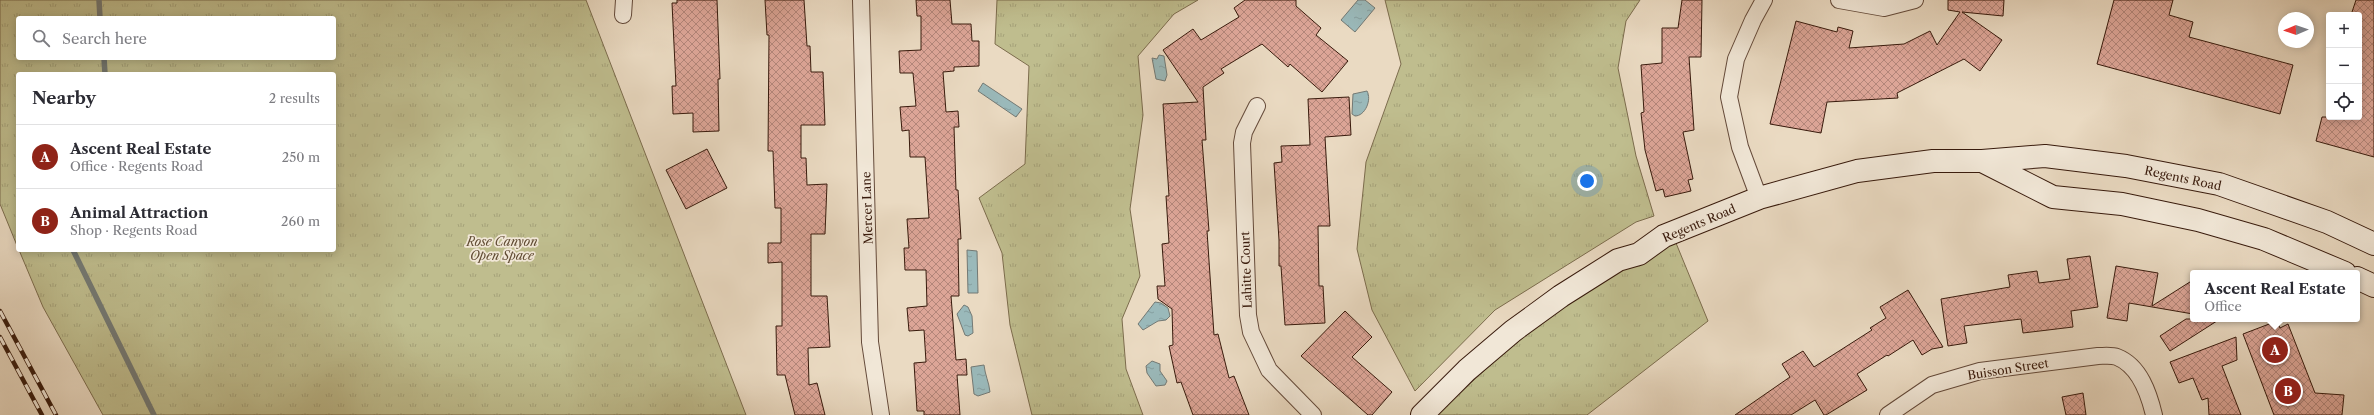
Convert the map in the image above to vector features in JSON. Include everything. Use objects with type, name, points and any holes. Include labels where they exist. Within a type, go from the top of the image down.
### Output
[{"type":"street","name":"Mercer Lane","points":[[861,0],[870,342],[881,415]]},
{"type":"street","points":[[1758,198],[1740,147],[1729,97],[1736,59],[1753,20],[1764,0]]},
{"type":"street","points":[[1839,0],[1884,8],[1915,0]]},
{"type":"street","name":"Lahitte Court","points":[[1257,106],[1244,132],[1242,147],[1248,316],[1256,345],[1269,370],[1313,415]]},
{"type":"street","name":"Regents Road","points":[[1422,415],[1467,370],[1513,331],[1561,296],[1618,260],[1639,254],[1664,236],[1758,198],[1857,171],[1933,161],[1982,162],[2045,156],[2126,166],[2219,184],[2286,207],[2374,244]]},
{"type":"street","name":"Regents Road","points":[[1982,162],[2053,197],[2122,204],[2198,220],[2264,239],[2338,270]]},
{"type":"street","points":[[2360,279],[2374,286]]},
{"type":"street","name":"Buisson Street","points":[[1888,415],[1932,385],[1980,371],[2098,356],[2116,357],[2134,369],[2149,394],[2154,415]]},
{"type":"green space","name":"Rose Canyon Open Space","points":[[0,0],[586,0],[746,415],[103,415],[43,307],[20,252],[336,252],[336,72],[16,72],[16,243],[0,204]]},
{"type":"green space","points":[[997,0],[1198,0],[1174,14],[1138,56],[1143,115],[1130,209],[1140,276],[1122,319],[1126,369],[1143,415],[1032,415],[1010,325],[1002,253],[979,198],[1025,164],[1029,66],[995,44]]},
{"type":"green space","points":[[1385,0],[1640,0],[1626,21],[1618,68],[1636,156],[1654,216],[1636,222],[1495,310],[1415,391],[1372,310],[1357,249],[1366,162],[1401,64]]},
{"type":"green space","points":[[1676,243],[1708,321],[1587,415],[1438,415],[1502,355],[1570,302],[1619,271]]},
{"type":"water","points":[[1358,0],[1365,0],[1375,8],[1355,32],[1341,20]]},
{"type":"water","points":[[1159,55],[1164,56],[1167,75],[1165,81],[1156,79],[1152,58],[1157,59]]},
{"type":"water","points":[[983,83],[1022,109],[1016,117],[978,91]]},
{"type":"water","points":[[1367,91],[1369,99],[1367,107],[1362,113],[1355,116],[1352,114],[1353,94]]},
{"type":"water","points":[[967,250],[977,251],[978,293],[968,293]]},
{"type":"water","points":[[1155,302],[1161,303],[1168,308],[1170,316],[1166,320],[1158,321],[1143,330],[1138,324]]},
{"type":"water","points":[[964,305],[968,307],[972,316],[973,333],[968,336],[965,335],[957,314]]},
{"type":"water","points":[[1152,361],[1160,364],[1160,371],[1167,381],[1165,385],[1156,386],[1147,373],[1146,366]]},
{"type":"water","points":[[984,365],[990,392],[978,396],[974,394],[971,367]]},
{"type":"building","points":[[677,0],[717,0],[720,79],[718,79],[719,131],[693,132],[693,113],[673,114],[672,86],[676,86],[672,3],[677,3]]},
{"type":"building","points":[[765,0],[804,0],[807,46],[810,46],[811,72],[823,72],[825,125],[801,125],[801,158],[806,158],[807,185],[827,184],[825,234],[811,234],[811,296],[827,296],[830,347],[808,348],[809,385],[817,383],[825,415],[795,415],[785,375],[777,375],[776,326],[782,326],[782,262],[768,263],[768,243],[781,243],[781,208],[775,208],[773,151],[768,151],[769,35],[767,35]]},
{"type":"building","points":[[916,0],[950,0],[952,24],[971,24],[972,41],[979,41],[979,66],[954,67],[954,71],[943,72],[946,112],[958,111],[959,127],[954,127],[956,190],[958,190],[961,239],[958,239],[959,296],[951,296],[956,360],[966,359],[967,375],[957,375],[960,415],[924,415],[924,411],[917,411],[914,363],[926,362],[924,330],[909,331],[907,308],[927,306],[926,270],[905,270],[904,248],[909,248],[907,219],[929,218],[925,157],[910,157],[909,130],[902,131],[900,107],[916,106],[913,73],[900,73],[899,51],[921,50],[921,16],[917,16]]},
{"type":"building","points":[[1245,0],[1296,0],[1296,6],[1321,28],[1316,35],[1348,61],[1322,92],[1290,64],[1288,67],[1262,44],[1221,69],[1224,73],[1203,87],[1206,140],[1202,140],[1209,231],[1207,231],[1214,335],[1218,334],[1229,378],[1234,376],[1249,415],[1193,415],[1181,382],[1177,383],[1169,346],[1173,345],[1172,309],[1158,299],[1157,286],[1165,286],[1162,244],[1169,243],[1166,196],[1169,196],[1163,104],[1198,102],[1163,50],[1193,29],[1201,40],[1239,17],[1234,8]]},
{"type":"building","points":[[1682,0],[1702,0],[1701,57],[1689,57],[1694,130],[1683,132],[1693,179],[1688,180],[1691,191],[1665,197],[1663,189],[1656,191],[1645,150],[1641,113],[1644,112],[1641,65],[1662,63],[1662,28],[1678,28]]},
{"type":"building","points":[[1948,0],[2004,0],[2003,16],[1962,12],[2002,40],[1980,71],[1964,59],[1897,93],[1898,98],[1827,102],[1821,133],[1770,124],[1796,21],[1837,32],[1838,27],[1853,31],[1849,48],[1904,44],[1930,31],[1937,45],[1960,12],[1948,10]]},
{"type":"building","points":[[2114,0],[2173,0],[2169,15],[2193,22],[2189,37],[2293,65],[2280,114],[2097,64]]},
{"type":"building","points":[[2356,0],[2374,0],[2374,157],[2316,141],[2322,117],[2326,117],[2326,120],[2362,120],[2362,12],[2352,12]]},
{"type":"building","points":[[1349,97],[1351,135],[1325,137],[1330,226],[1318,226],[1319,286],[1323,286],[1325,323],[1285,325],[1281,266],[1279,266],[1279,240],[1274,163],[1282,162],[1281,146],[1310,145],[1308,99]]},
{"type":"building","points":[[707,149],[727,188],[686,209],[666,170]]},
{"type":"building","points":[[2090,256],[2098,307],[2071,311],[2073,327],[2023,333],[2021,319],[1964,326],[1967,343],[1948,346],[1941,299],[2010,287],[2008,275],[2037,271],[2039,283],[2070,279],[2067,259]]},
{"type":"building","points":[[2116,266],[2158,273],[2152,306],[2190,282],[2190,313],[2129,303],[2127,321],[2107,318]]},
{"type":"building","points":[[1908,290],[1943,347],[1932,349],[1922,355],[1913,340],[1888,356],[1887,355],[1857,374],[1867,390],[1826,415],[1824,415],[1815,400],[1791,415],[1735,415],[1790,377],[1782,364],[1803,351],[1814,367],[1872,330],[1870,328],[1886,318],[1880,307]]},
{"type":"building","points":[[1345,311],[1372,337],[1352,357],[1392,392],[1372,415],[1368,415],[1301,356]]},
{"type":"building","points":[[2186,319],[2190,319],[2190,322],[2215,322],[2170,351],[2160,336]]},
{"type":"building","points":[[2274,322],[2277,322],[2280,328],[2288,324],[2315,393],[2344,395],[2342,415],[2274,415],[2243,334]]},
{"type":"building","points":[[2236,337],[2237,360],[2222,366],[2241,415],[2209,415],[2208,398],[2202,400],[2193,378],[2179,383],[2170,362]]},
{"type":"building","points":[[2083,393],[2086,415],[2066,415],[2062,397]]},
{"type":"waterway","points":[[99,0],[100,16]]},
{"type":"waterway","points":[[104,60],[105,72]]},
{"type":"waterway","points":[[74,252],[154,415]]},
{"type":"railway","points":[[0,311],[56,415]]},
{"type":"railway","points":[[0,337],[42,415]]},
{"type":"place","name":"Ascent Real Estate","points":[[2275,350]]},
{"type":"place","name":"Animal Attraction","points":[[2288,391]]}]
